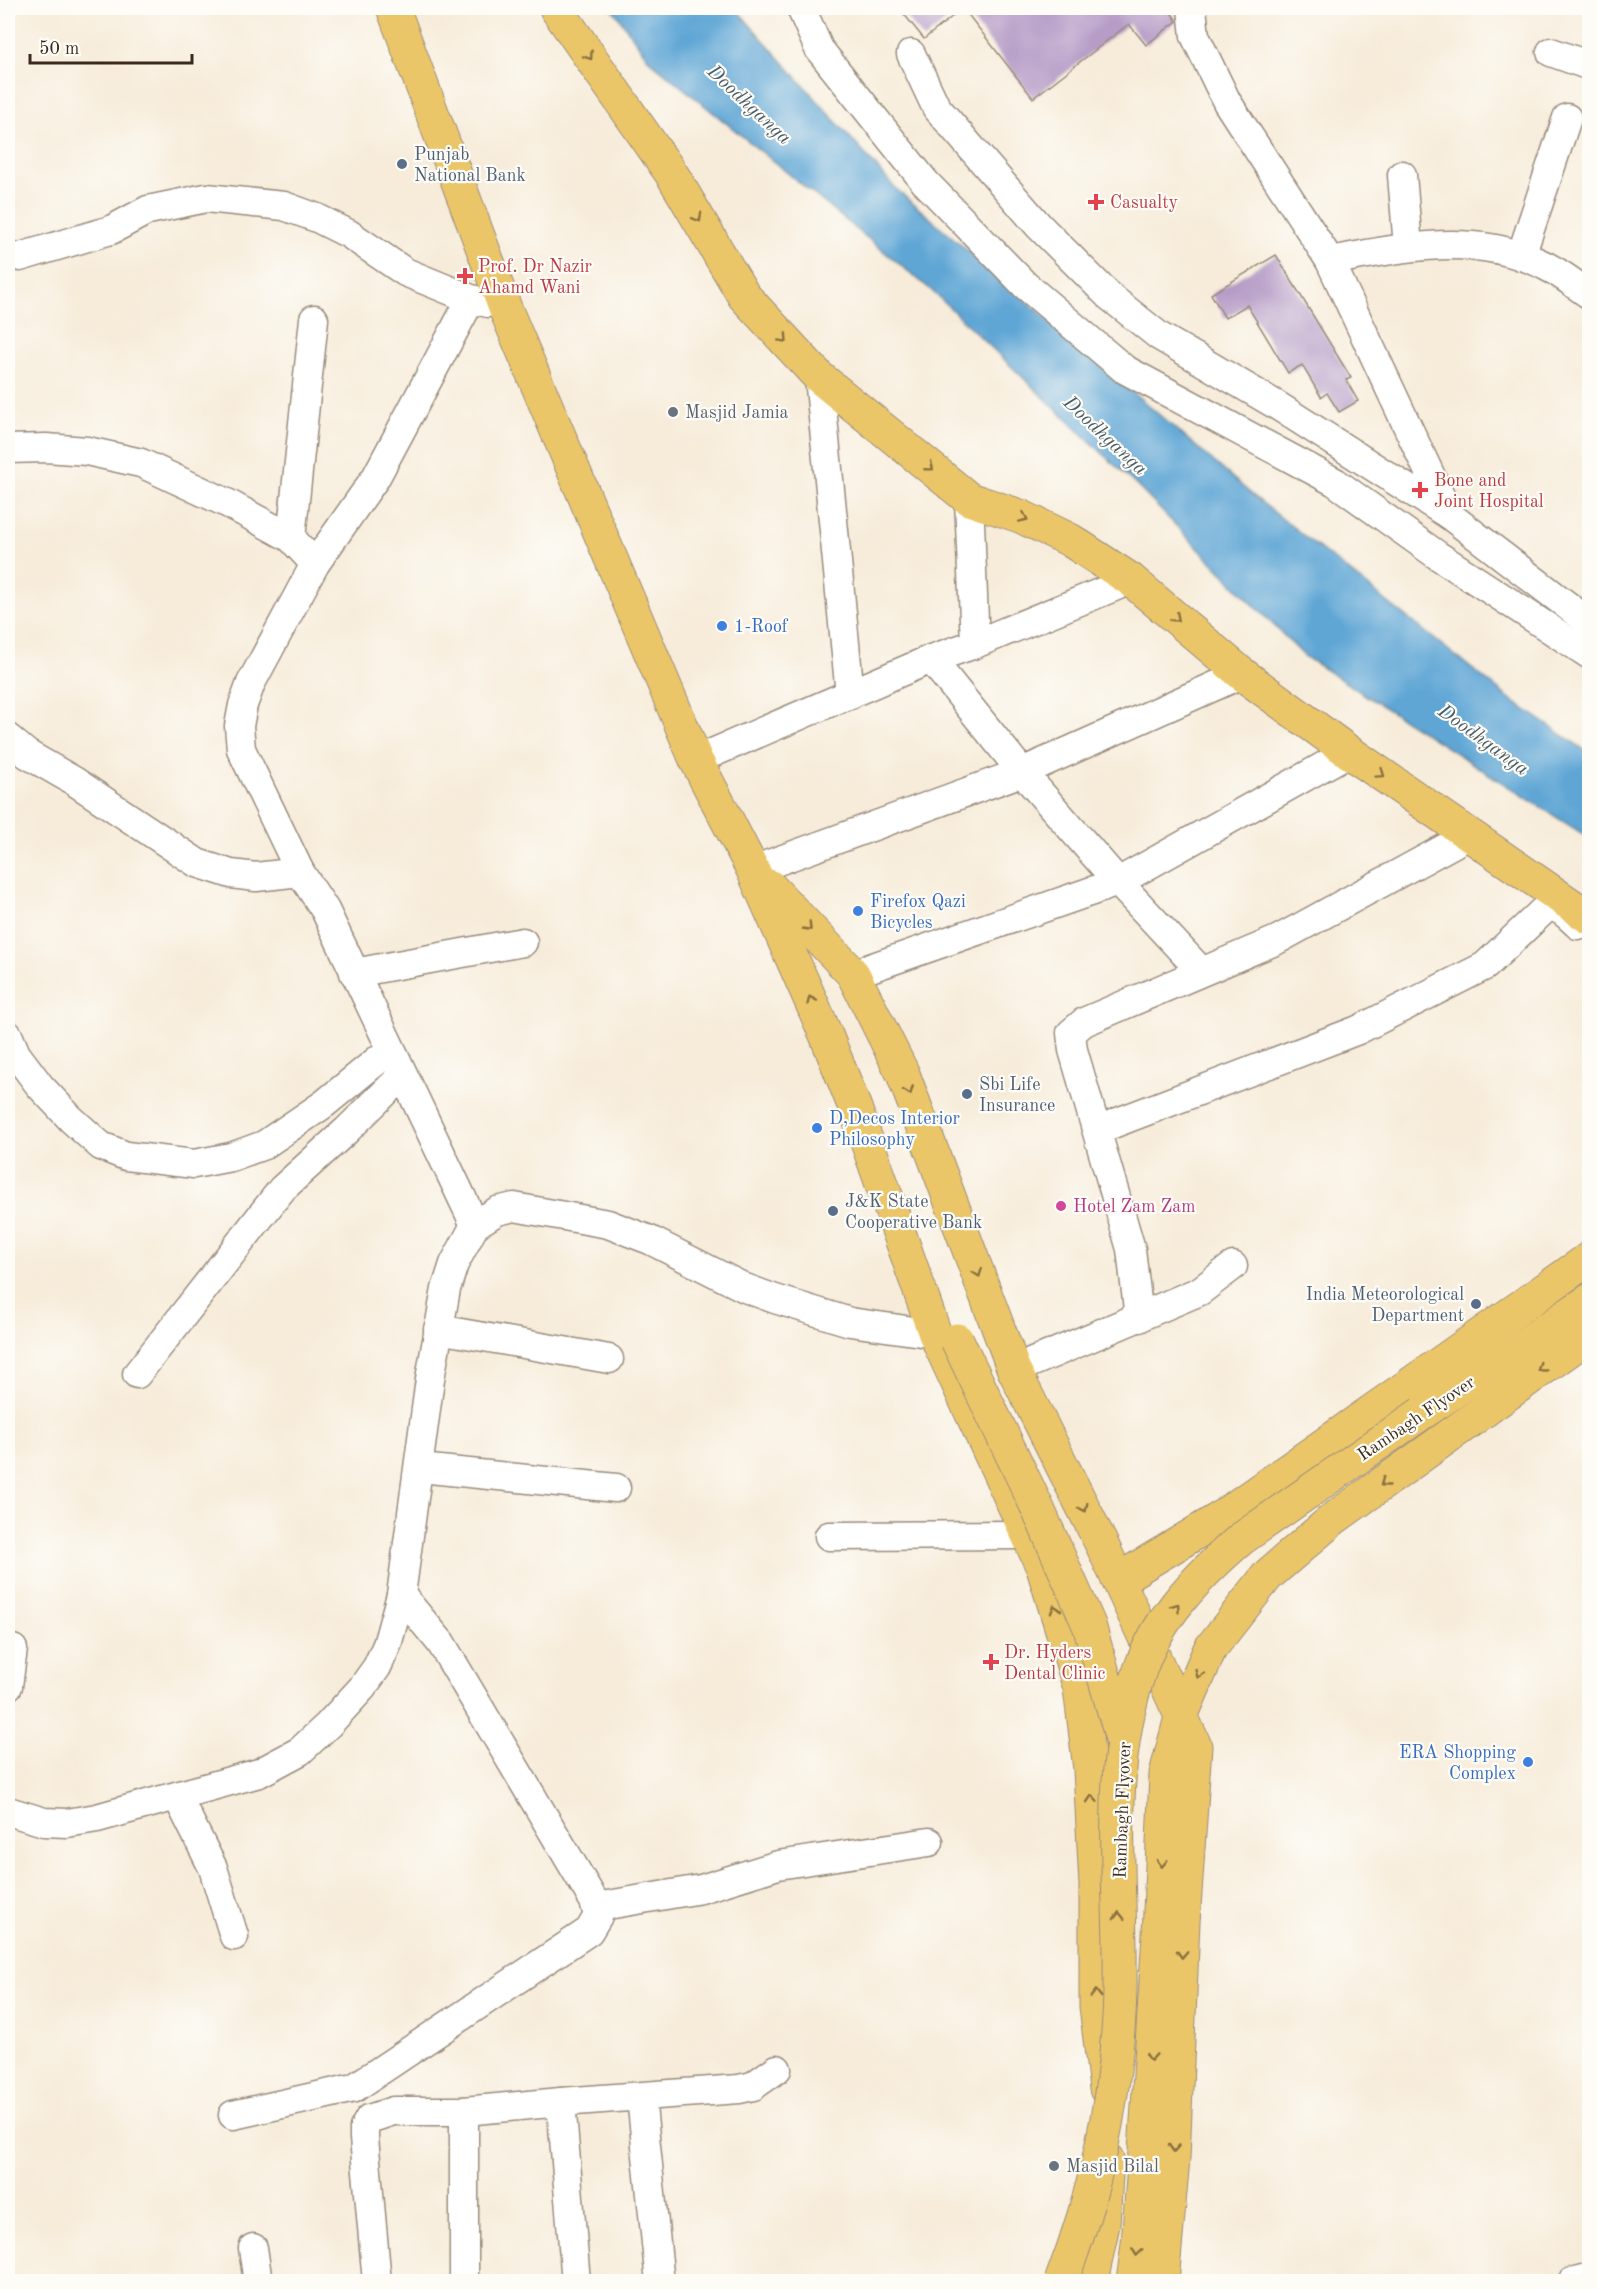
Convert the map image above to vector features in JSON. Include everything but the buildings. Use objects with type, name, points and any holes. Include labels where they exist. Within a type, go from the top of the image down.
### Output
[{"type":"main road","points":[[393,8],[505,308],[696,760],[753,870],[826,1035],[850,1055],[864,1087],[915,1234],[946,1337],[1009,1495],[1043,1568],[1080,1689],[1090,1769],[1096,1885],[1096,2006],[1106,2093],[1107,2174],[1103,2224],[1092,2282]]},
{"type":"main road","points":[[556,8],[673,176],[744,296],[819,377],[969,499],[1020,516],[1070,540],[1131,580],[1242,674],[1349,752],[1590,918]]},
{"type":"main road","points":[[753,870],[853,974],[903,1074],[1014,1370],[1121,1586],[1195,1746],[1173,2158],[1162,2282]]},
{"type":"main road","points":[[1121,1586],[1590,1258]]},
{"type":"main road","points":[[1121,1586],[1165,1573],[1273,1493],[1586,1272],[1590,1272]]},
{"type":"main road","name":"Rambagh Flyover","points":[[1061,2282],[1087,2211],[1108,2126],[1119,2016],[1118,1824],[1122,1741],[1140,1670],[1151,1644],[1190,1586],[1240,1539],[1590,1300]]},
{"type":"main road","points":[[1133,2282],[1145,2152],[1159,1935],[1166,1774],[1182,1714],[1210,1649],[1268,1575],[1334,1519],[1590,1335]]},
{"type":"main road","points":[[946,1337],[1047,1529],[1089,1625],[1122,1741]]},
{"type":"main road","points":[[1009,1495],[1061,1464]]},
{"type":"street","points":[[801,8],[819,49],[925,182],[1025,285],[1124,369],[1335,482],[1437,555],[1527,616],[1590,655]]},
{"type":"street","points":[[1191,8],[1195,36],[1227,102],[1330,261],[1449,515]]},
{"type":"street","points":[[1551,52],[1590,66]]},
{"type":"street","points":[[911,54],[936,106],[1039,226],[1109,296],[1159,336],[1278,406],[1449,515],[1590,623]]},
{"type":"street","points":[[1521,256],[1567,118]]},
{"type":"street","points":[[1402,175],[1408,247]]},
{"type":"street","points":[[20,257],[111,230],[148,210],[181,202],[214,199],[284,206],[317,218],[349,234],[405,272],[471,299],[505,308]]},
{"type":"street","points":[[1330,261],[1408,247],[1456,243],[1491,248],[1521,256],[1554,270],[1590,295]]},
{"type":"street","points":[[471,299],[376,477],[315,564],[251,682],[239,726],[241,749],[300,872],[325,910],[475,1225]]},
{"type":"street","points":[[291,538],[314,319]]},
{"type":"street","points":[[819,377],[850,695]]},
{"type":"street","points":[[8,449],[46,448],[87,451],[141,463],[229,504],[291,538],[315,564]]},
{"type":"street","points":[[969,499],[975,644]]},
{"type":"street","points":[[696,760],[931,658],[975,644],[1131,580]]},
{"type":"street","points":[[931,658],[1022,772],[1118,882],[1201,971]]},
{"type":"street","points":[[753,870],[1022,772],[1242,674]]},
{"type":"street","points":[[8,738],[27,754],[74,781],[197,863],[222,872],[256,877],[300,872]]},
{"type":"street","points":[[853,974],[1118,882],[1349,752]]},
{"type":"street","points":[[1139,1318],[1131,1249],[1073,1050],[1071,1033],[1084,1022],[1277,940],[1469,835]]},
{"type":"street","points":[[1097,1130],[1358,1030],[1485,966],[1547,907],[1559,909],[1590,934]]},
{"type":"street","points":[[354,973],[523,942]]},
{"type":"street","points":[[10,1051],[70,1119],[100,1146],[126,1156],[194,1164],[231,1157],[264,1145],[324,1104],[397,1063]]},
{"type":"street","points":[[137,1374],[282,1189],[347,1130],[397,1063]]},
{"type":"street","points":[[8,1811],[44,1822],[67,1823],[97,1818],[259,1773],[300,1751],[362,1688],[377,1667],[387,1645],[401,1595],[438,1329],[446,1288],[454,1264],[475,1225],[497,1211],[514,1207],[608,1224],[650,1240],[745,1288],[775,1299],[850,1322],[946,1337]]},
{"type":"street","points":[[1014,1370],[1200,1291],[1233,1266]]},
{"type":"street","points":[[438,1329],[609,1359]]},
{"type":"street","points":[[420,1468],[616,1488]]},
{"type":"street","points":[[829,1536],[1028,1535]]},
{"type":"street","points":[[233,2115],[354,2088],[589,1931],[598,1916],[596,1907],[441,1643],[401,1595]]},
{"type":"street","points":[[8,1686],[13,1649]]},
{"type":"street","points":[[177,1796],[213,1868],[234,1936]]},
{"type":"street","points":[[596,1907],[701,1889],[778,1865],[929,1842]]},
{"type":"street","points":[[377,2282],[364,2139],[364,2128],[369,2119],[393,2111],[464,2111],[746,2088],[753,2086],[777,2069]]},
{"type":"street","points":[[641,2097],[660,2282]]},
{"type":"street","points":[[561,2102],[576,2282]]},
{"type":"street","points":[[464,2111],[464,2282]]},
{"type":"street","points":[[252,2248],[258,2282]]},
{"type":"street","points":[[1572,2282],[1590,2277]]},
{"type":"water","name":"Doodhganga","points":[[612,8],[735,8],[895,188],[1256,498],[1514,702],[1589,753],[1589,838],[1304,656],[1138,487],[930,289],[650,61]]},
{"type":"place","name":"Punjab National Bank","points":[[402,164]]},
{"type":"place","name":"Casualty","points":[[1096,202]]},
{"type":"place","name":"Prof. Dr Nazir Ahamd Wani","points":[[465,276]]},
{"type":"place","name":"Masjid Jamia","points":[[673,412]]},
{"type":"place","name":"Bone and Joint Hospital","points":[[1420,490]]},
{"type":"place","name":"1-Roof","points":[[722,626]]},
{"type":"place","name":"Firefox Qazi Bicycles","points":[[858,911]]},
{"type":"place","name":"Sbi Life Insurance","points":[[967,1094]]},
{"type":"place","name":"D,Decos Interior Philosophy","points":[[817,1128]]},
{"type":"place","name":"Hotel Zam Zam","points":[[1061,1206]]},
{"type":"place","name":"J&K State Cooperative Bank","points":[[833,1211]]},
{"type":"place","name":"India Meteorological Department","points":[[1476,1304]]},
{"type":"place","name":"Dr. Hyders Dental Clinic","points":[[991,1662]]},
{"type":"place","name":"ERA Shopping Complex","points":[[1528,1762]]},
{"type":"place","name":"Masjid Bilal","points":[[1054,2166]]}]
